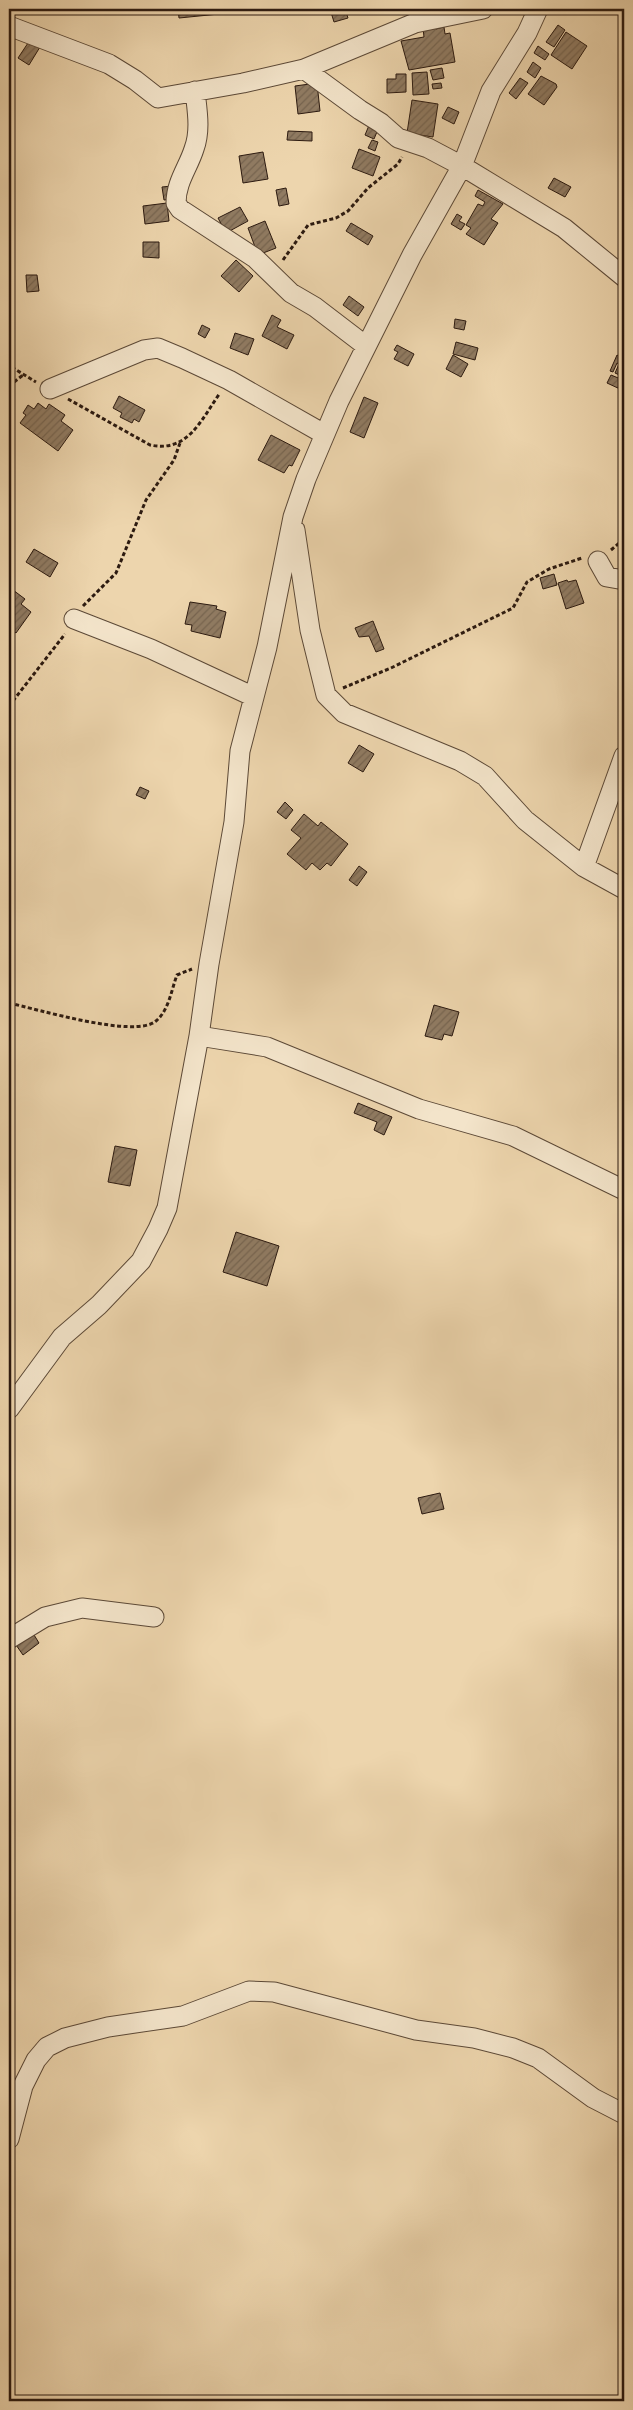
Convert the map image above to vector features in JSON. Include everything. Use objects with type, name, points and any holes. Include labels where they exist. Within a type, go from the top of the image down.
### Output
[{"type":"street","points":[[9,26],[109,64],[135,80],[158,98],[243,83],[304,69],[415,23],[483,9]]},
{"type":"street","points":[[9,1410],[62,1337],[99,1305],[141,1261],[167,1208],[199,1036],[209,964],[234,822],[240,751],[267,647],[293,517],[324,434],[366,346],[412,256],[462,166],[491,91],[527,33],[538,9]]},
{"type":"street","points":[[304,69],[381,123],[398,138],[428,148],[462,166],[564,228],[624,277]]},
{"type":"street","points":[[195,91],[198,134],[194,149],[179,182],[176,203],[180,209],[255,258],[291,293],[315,307],[366,346]]},
{"type":"street","points":[[50,389],[144,350],[158,348],[229,380],[324,434]]},
{"type":"street","points":[[293,517],[310,630],[326,694],[344,713],[460,761],[485,776],[525,820],[584,867],[624,889]]},
{"type":"street","points":[[598,561],[606,577],[624,580]]},
{"type":"street","points":[[74,619],[151,649],[254,697]]},
{"type":"street","points":[[584,867],[624,756]]},
{"type":"street","points":[[199,1036],[267,1047],[419,1109],[513,1136],[624,1190]]},
{"type":"street","points":[[9,1639],[45,1617],[82,1608],[154,1617]]},
{"type":"street","points":[[9,2139],[23,2086],[36,2060],[47,2047],[65,2038],[108,2027],[184,2016],[249,1991],[274,1992],[416,2030],[474,2038],[513,2048],[538,2058],[593,2098],[618,2113],[624,2114]]},
{"type":"path","points":[[276,277],[284,256],[308,225],[336,218],[348,210],[368,188],[398,164],[410,143]]},
{"type":"path","points":[[9,361],[13,368],[23,375],[150,445],[164,448],[180,443],[192,432],[229,380]]},
{"type":"path","points":[[9,386],[23,375]]},
{"type":"path","points":[[9,706],[60,642],[81,608],[116,573],[146,500],[174,460],[180,443]]},
{"type":"path","points":[[326,694],[391,668],[513,608],[526,582],[549,569],[579,557],[598,561],[624,539]]},
{"type":"path","points":[[9,1003],[116,1027],[137,1028],[155,1022],[164,1012],[177,976],[209,964]]},
{"type":"building","points":[[178,9],[219,9],[219,14],[179,18]]},
{"type":"building","points":[[330,9],[345,9],[348,18],[334,22]]},
{"type":"building","points":[[558,25],[565,30],[554,47],[546,42]]},
{"type":"building","points":[[435,26],[436,29],[444,27],[445,34],[450,33],[455,62],[409,70],[401,41],[424,37],[423,28]]},
{"type":"building","points":[[566,32],[587,46],[572,69],[551,55]]},
{"type":"building","points":[[30,40],[40,47],[29,65],[18,58]]},
{"type":"building","points":[[538,46],[549,54],[545,60],[534,53]]},
{"type":"building","points":[[533,62],[541,68],[535,78],[527,72]]},
{"type":"building","points":[[442,68],[444,78],[433,80],[430,70]]},
{"type":"building","points":[[427,72],[429,94],[413,95],[412,73]]},
{"type":"building","points":[[396,74],[406,74],[406,92],[387,93],[387,79],[396,79]]},
{"type":"building","points":[[541,76],[556,84],[557,87],[544,105],[528,94]]},
{"type":"building","points":[[520,78],[528,83],[516,99],[509,93]]},
{"type":"building","points":[[317,83],[320,111],[298,114],[295,86]]},
{"type":"building","points":[[441,83],[442,88],[433,89],[432,84]]},
{"type":"building","points":[[412,100],[438,104],[433,137],[407,133]]},
{"type":"building","points":[[448,107],[459,112],[454,124],[442,118]]},
{"type":"building","points":[[370,123],[379,127],[374,139],[365,135]]},
{"type":"building","points":[[288,131],[312,132],[312,141],[287,140]]},
{"type":"building","points":[[372,140],[378,142],[375,151],[368,148]]},
{"type":"building","points":[[359,149],[380,157],[373,176],[352,168]]},
{"type":"building","points":[[263,152],[268,179],[243,183],[239,156]]},
{"type":"building","points":[[554,178],[571,187],[565,197],[548,188]]},
{"type":"building","points":[[172,186],[174,199],[164,200],[162,187]]},
{"type":"building","points":[[286,188],[289,204],[279,206],[276,190]]},
{"type":"building","points":[[478,190],[503,204],[491,219],[498,223],[484,245],[466,234],[471,228],[466,225],[478,204],[483,206],[485,202],[475,196]]},
{"type":"building","points":[[167,203],[169,221],[145,224],[143,206]]},
{"type":"building","points":[[240,207],[248,221],[226,233],[218,218]]},
{"type":"building","points":[[457,214],[462,217],[459,221],[465,224],[461,230],[451,224]]},
{"type":"building","points":[[265,221],[276,248],[258,255],[248,228]]},
{"type":"building","points":[[351,223],[373,236],[368,245],[346,231]]},
{"type":"building","points":[[143,242],[159,242],[159,258],[143,257]]},
{"type":"building","points":[[236,260],[253,276],[239,292],[221,276]]},
{"type":"building","points":[[26,275],[37,275],[39,291],[27,292]]},
{"type":"building","points":[[349,296],[364,307],[358,316],[343,305]]},
{"type":"building","points":[[272,315],[281,320],[277,327],[294,335],[287,349],[262,336]]},
{"type":"building","points":[[455,319],[466,321],[464,330],[454,328]]},
{"type":"building","points":[[202,325],[210,329],[205,338],[198,334]]},
{"type":"building","points":[[235,333],[254,339],[248,355],[230,348]]},
{"type":"building","points":[[456,342],[478,348],[475,360],[453,354]]},
{"type":"building","points":[[397,345],[414,354],[408,366],[394,359],[398,352],[394,350]]},
{"type":"building","points":[[453,355],[468,364],[461,377],[446,369]]},
{"type":"building","points":[[617,355],[624,359],[624,377],[615,373],[619,364],[617,363],[613,372],[610,371]]},
{"type":"building","points":[[611,375],[623,380],[620,389],[607,383]]},
{"type":"building","points":[[119,396],[145,410],[139,422],[134,419],[132,423],[120,417],[122,413],[113,408]]},
{"type":"building","points":[[364,397],[378,403],[364,438],[350,432]]},
{"type":"building","points":[[38,403],[46,409],[49,404],[65,415],[61,421],[73,430],[58,451],[20,423],[26,415],[23,413],[28,405],[34,409]]},
{"type":"building","points":[[271,435],[300,450],[292,466],[289,465],[284,473],[258,460]]},
{"type":"building","points":[[34,549],[58,563],[50,577],[26,562]]},
{"type":"building","points":[[554,574],[557,585],[543,589],[540,578]]},
{"type":"building","points":[[567,580],[568,582],[576,580],[584,603],[566,609],[558,583]]},
{"type":"building","points":[[9,587],[25,599],[21,604],[31,612],[16,633],[9,628]]},
{"type":"building","points":[[190,602],[217,606],[216,609],[226,612],[220,638],[191,631],[192,625],[185,624]]},
{"type":"building","points":[[373,621],[384,649],[376,652],[369,636],[359,637],[355,628]]},
{"type":"building","points":[[359,745],[374,754],[363,772],[348,763]]},
{"type":"building","points":[[140,787],[149,791],[145,799],[136,795]]},
{"type":"building","points":[[285,802],[293,810],[286,819],[277,812]]},
{"type":"building","points":[[304,814],[318,826],[321,822],[348,844],[331,866],[327,863],[320,870],[312,863],[306,870],[287,854],[301,838],[291,830]]},
{"type":"building","points":[[359,866],[367,872],[357,886],[349,880]]},
{"type":"building","points":[[434,1005],[459,1012],[452,1036],[444,1034],[442,1040],[425,1036]]},
{"type":"building","points":[[358,1103],[392,1117],[384,1135],[374,1130],[377,1122],[354,1113]]},
{"type":"building","points":[[115,1146],[137,1150],[130,1186],[108,1182]]},
{"type":"building","points":[[236,1232],[279,1246],[267,1286],[223,1272]]},
{"type":"building","points":[[440,1493],[444,1509],[422,1514],[418,1498]]},
{"type":"building","points":[[31,1630],[39,1643],[23,1655],[14,1642]]}]
